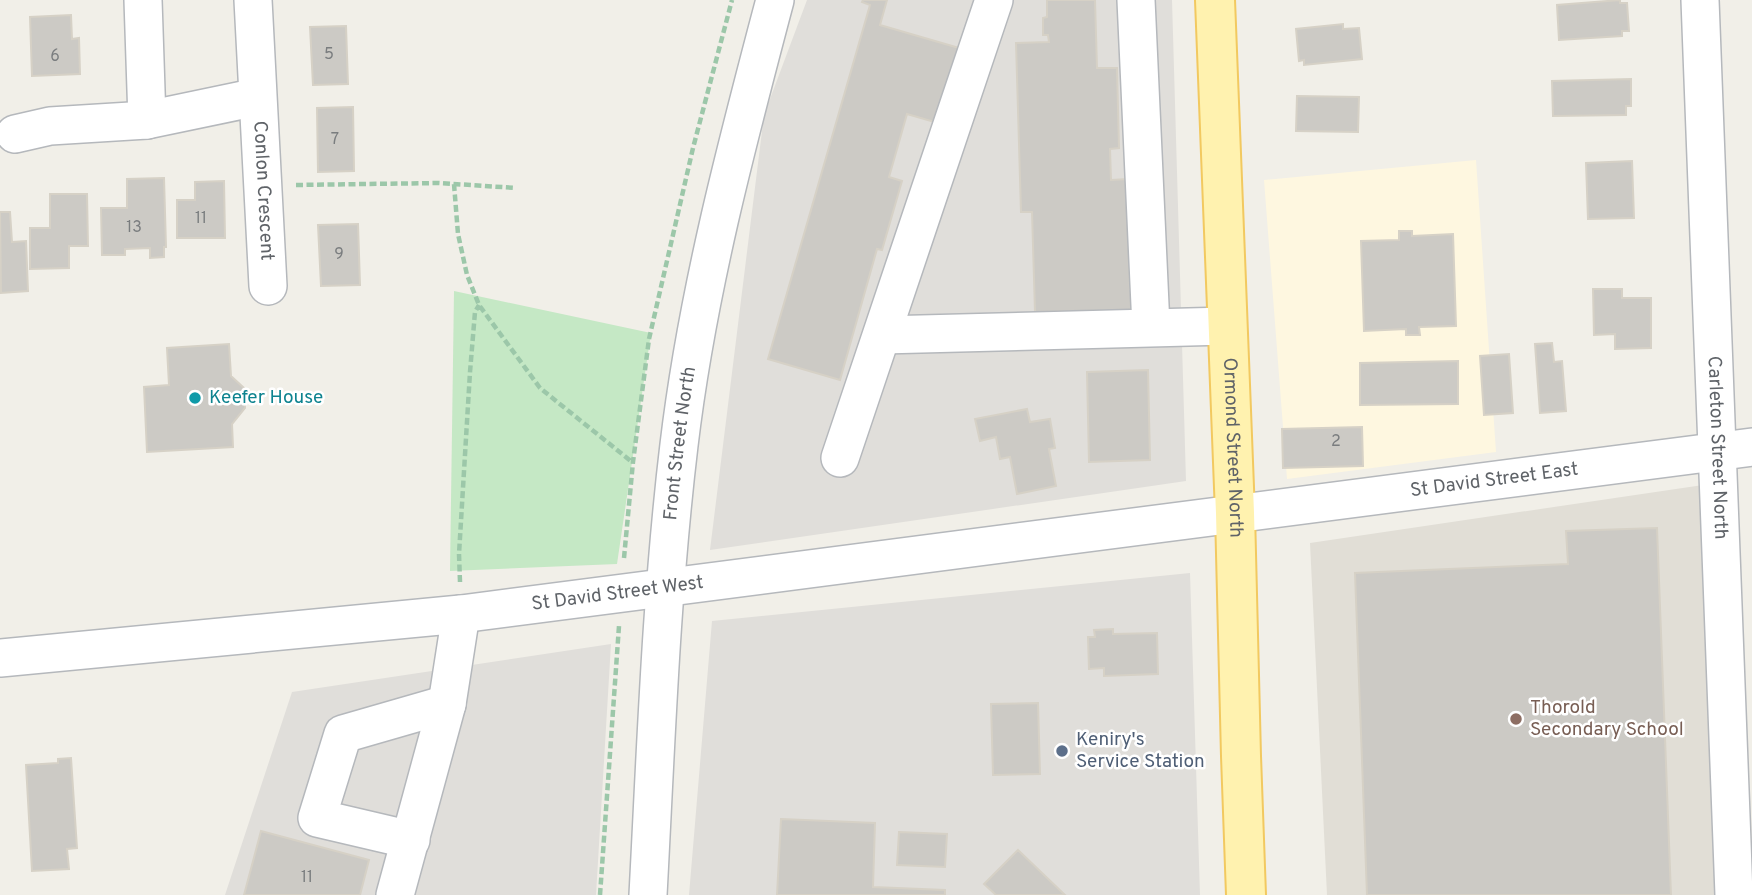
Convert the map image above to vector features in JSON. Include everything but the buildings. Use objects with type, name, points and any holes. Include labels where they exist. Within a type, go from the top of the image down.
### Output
[{"type":"main road","name":"Ormond Street North","points":[[1214,0],[1235,513],[1246,895]]},
{"type":"street","points":[[143,0],[147,120]]},
{"type":"street","name":"Conlon Crescent","points":[[253,0],[268,286]]},
{"type":"street","name":"Front Street North","points":[[648,895],[665,587],[679,444],[701,307],[729,174],[775,0]]},
{"type":"street","points":[[840,458],[994,0]]},
{"type":"street","points":[[1136,0],[1151,327]]},
{"type":"street","name":"Carleton Street North","points":[[1700,0],[1735,449],[1734,895]]},
{"type":"street","name":"Conlon Crescent","points":[[15,134],[50,126],[147,120],[257,97]]},
{"type":"street","points":[[882,335],[1227,326]]},
{"type":"street","name":"St David Street East","points":[[1235,513],[1735,449]]},
{"type":"street","name":"St David Street West","points":[[0,658],[461,614],[1235,513]]},
{"type":"street","points":[[395,895],[446,704],[461,614]]},
{"type":"street","points":[[411,840],[317,818],[343,734],[446,704]]},
{"type":"path","points":[[263,185],[454,184],[516,188]]},
{"type":"path","points":[[454,184],[460,244],[467,275],[479,305],[540,388],[633,462]]},
{"type":"path","points":[[461,614],[459,554],[470,372],[475,312],[479,305]]},
{"type":"shaded area","points":[[807,0],[1172,0],[1186,481],[710,550],[764,115]]},
{"type":"shaded area","points":[[1476,160],[1496,452],[1287,479],[1264,180]]},
{"type":"shaded area","name":"Thorold Secondary School","points":[[1703,485],[1720,895],[1327,895],[1310,543]]},
{"type":"shaded area","points":[[1190,573],[1200,895],[689,895],[712,621]]},
{"type":"shaded area","points":[[611,644],[596,895],[225,895],[292,692]]},
{"type":"green space","points":[[454,291],[651,333],[617,564],[450,571]]},
{"type":"place","name":"Keefer House","points":[[195,398]]},
{"type":"place","name":"Thorold Secondary School","points":[[1516,719]]},
{"type":"place","name":"Keniry's Service Station","points":[[1062,751]]}]
